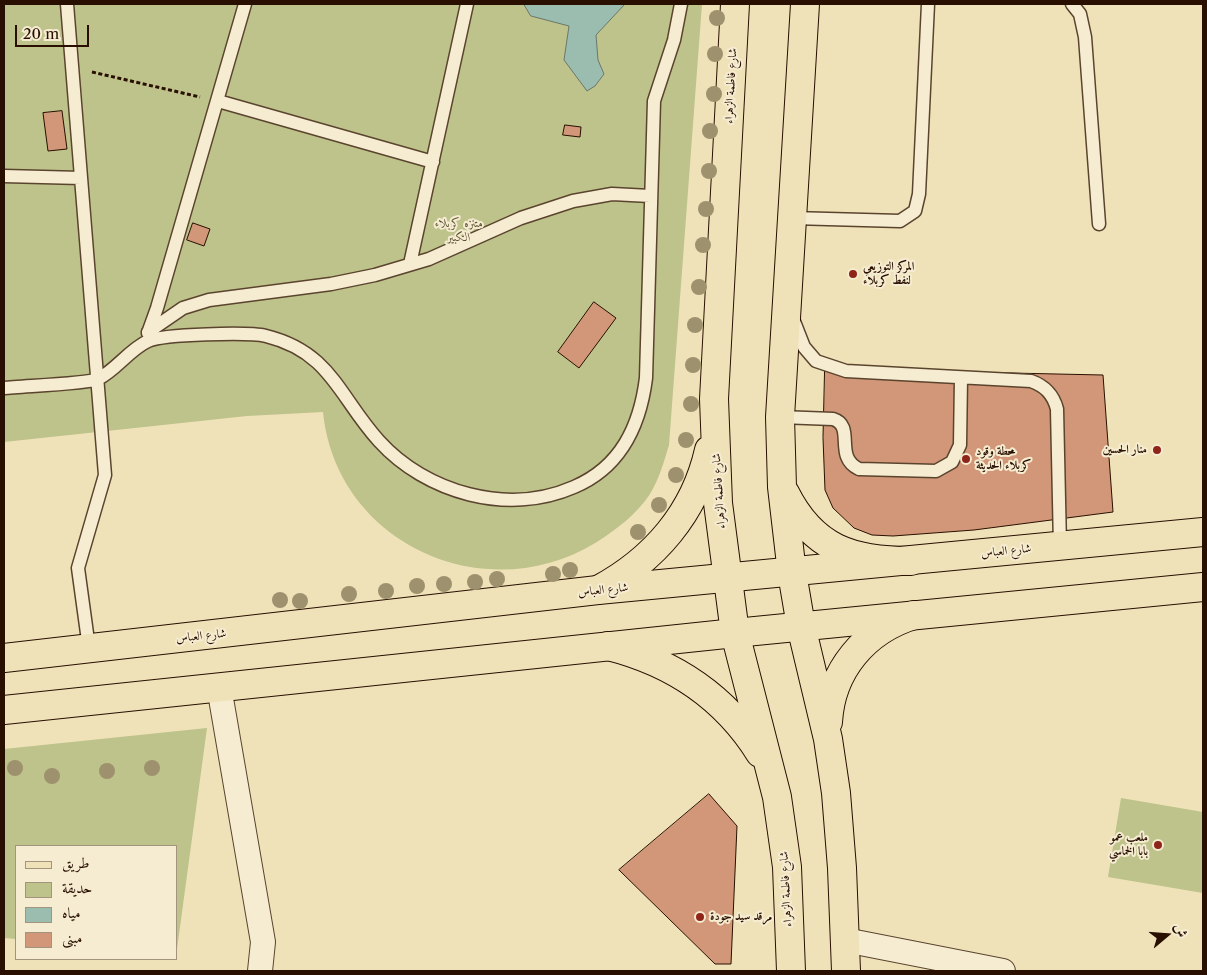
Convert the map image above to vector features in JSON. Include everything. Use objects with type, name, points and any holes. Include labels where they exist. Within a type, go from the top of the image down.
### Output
[{"type":"main road","name":"شارع فاطمة الزهراء","points":[[735,4],[714,399],[718,503],[726,578],[735,633],[772,771],[779,805],[787,867],[791,971]]},
{"type":"main road","points":[[802,7],[780,417],[782,487],[792,573],[801,626],[828,739],[836,793],[846,971]]},
{"type":"main road","points":[[598,590],[640,563],[666,538],[679,521],[696,489],[706,462],[711,442],[714,399]]},
{"type":"main road","points":[[782,487],[794,510],[810,530],[830,545],[854,556],[879,561],[911,561]]},
{"type":"main road","name":"شارع العباس","points":[[4,658],[598,590],[792,573],[1203,532]]},
{"type":"main road","points":[[4,710],[801,626],[1203,587]]},
{"type":"main road","points":[[828,739],[828,720],[833,693],[843,668],[854,653],[881,629],[897,620],[914,615]]},
{"type":"main road","points":[[608,646],[663,664],[696,684],[726,709],[739,723],[772,771]]},
{"type":"main road","points":[[776,971],[788,918]]},
{"type":"street","points":[[220,687],[263,942],[260,971]]},
{"type":"street","points":[[845,940],[1003,971]]},
{"type":"lane","points":[[67,4],[105,475],[78,568],[89,648]]},
{"type":"lane","points":[[139,348],[148,332],[218,101],[245,4]]},
{"type":"lane","points":[[410,264],[467,4]]},
{"type":"lane","points":[[4,388],[97,380],[149,341],[166,338],[246,333],[286,342],[302,349],[317,361],[334,380],[378,440],[392,454],[434,482],[458,492],[503,500],[534,498],[566,491],[593,478],[608,466],[630,436],[639,418],[646,378],[654,101],[674,40],[681,4]]},
{"type":"lane","points":[[792,218],[900,221],[915,211],[919,194],[928,4]]},
{"type":"lane","points":[[1072,4],[1080,14],[1085,37],[1099,224]]},
{"type":"lane","points":[[218,101],[433,162]]},
{"type":"lane","points":[[4,176],[81,178]]},
{"type":"lane","points":[[148,332],[183,308],[209,300],[331,284],[375,275],[428,258],[521,218],[572,202],[612,194],[650,196]]},
{"type":"lane","points":[[787,298],[804,347],[816,361],[846,371],[863,374],[1031,381],[1051,394],[1057,409],[1060,546]]},
{"type":"lane","points":[[780,417],[836,420],[844,429],[845,455],[853,466],[859,469],[936,471],[952,462],[960,445],[961,378]]},
{"type":"path","points":[[72,68],[218,101]]},
{"type":"green space","name":"متنزه كربلاء الكبير","points":[[4,4],[702,4],[669,445],[656,482],[645,501],[626,521],[612,532],[597,542],[554,562],[509,569],[465,566],[423,552],[386,529],[356,498],[334,458],[323,412],[247,416],[4,442]]},
{"type":"green space","points":[[207,728],[178,942],[178,845],[15,845],[15,939],[4,938],[4,749]]},
{"type":"green space","name":"ملعب عمو بابا الخماسي","points":[[1121,798],[1203,812],[1203,893],[1108,877]]},
{"type":"water","points":[[524,4],[625,4],[596,35],[598,60],[604,74],[595,86],[587,91],[564,60],[569,26],[531,16]]},
{"type":"building","points":[[62,111],[67,149],[48,151],[43,113]]},
{"type":"building","points":[[565,125],[581,127],[580,137],[563,135]]},
{"type":"building","points":[[193,223],[210,229],[204,246],[187,240]]},
{"type":"building","points":[[594,302],[616,318],[579,368],[558,352]]},
{"type":"building","name":"محطة وقود كربلاء الحديثة","points":[[825,369],[1103,375],[1113,512],[974,530],[893,536],[872,535],[854,528],[833,508],[825,490],[823,438]]},
{"type":"building","name":"مرقد سيد جودة","points":[[709,794],[737,826],[731,964],[715,964],[619,870]]},
{"type":"place","name":"المركز التوزيعي لنفط كربلاء","points":[[853,274]]},
{"type":"place","name":"منار الحسين","points":[[1157,450]]},
{"type":"place","name":"محطة وقود كربلاء الحديثة","points":[[966,459]]},
{"type":"place","name":"ملعب عمو بابا الخماسي","points":[[1158,845]]},
{"type":"place","name":"مرقد سيد جودة","points":[[700,917]]}]
